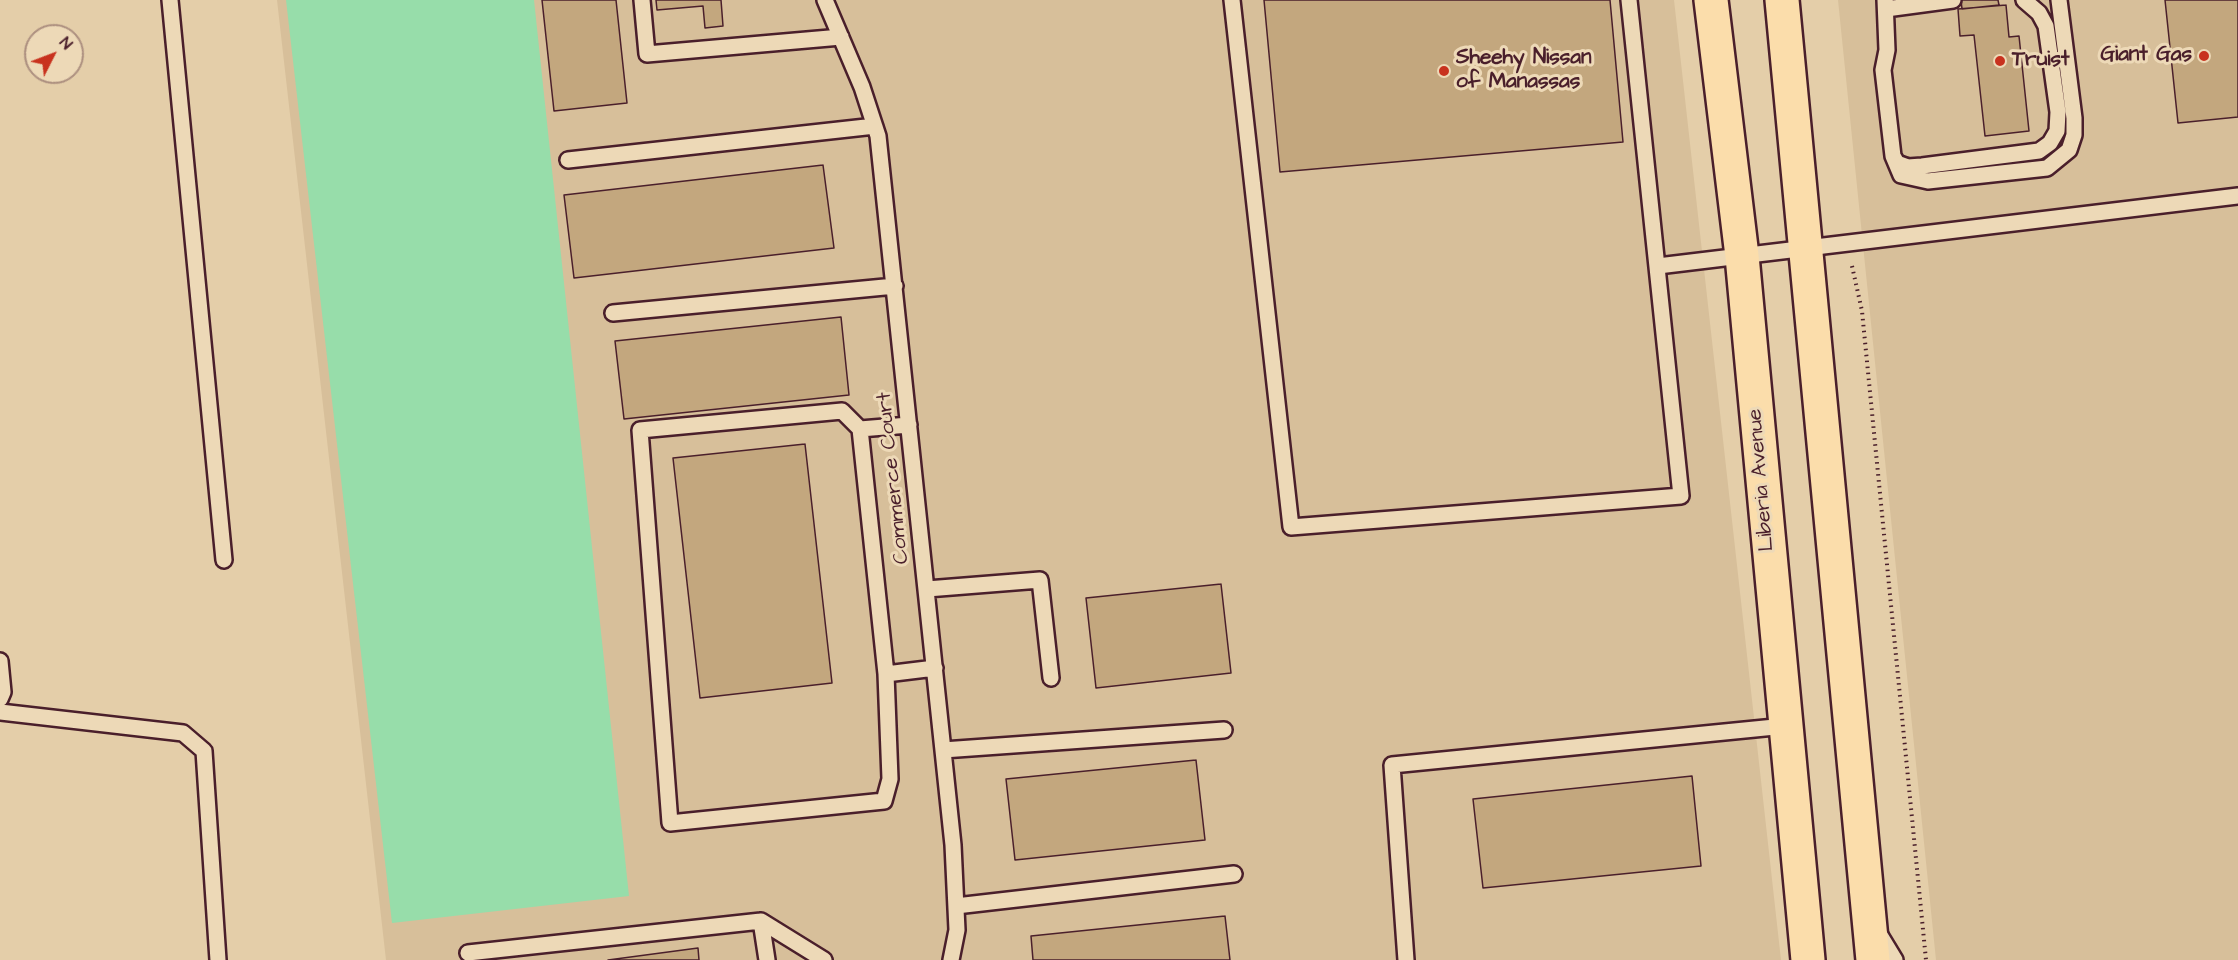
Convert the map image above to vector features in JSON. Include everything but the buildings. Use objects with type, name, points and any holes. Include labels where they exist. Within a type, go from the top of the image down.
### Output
[{"type":"highway","name":"Liberia Avenue","points":[[1711,0],[1742,256],[1808,960]]},
{"type":"highway","points":[[1782,0],[1873,960]]},
{"type":"lane","points":[[170,0],[224,560]]},
{"type":"lane","points":[[642,0],[647,54],[841,37]]},
{"type":"lane","name":"Commerce Court","points":[[825,0],[875,126],[943,750],[957,930],[951,960]]},
{"type":"lane","points":[[1232,0],[1290,527],[1681,496],[1629,0]]},
{"type":"lane","points":[[1953,0],[1885,4],[1887,50],[1882,70],[1893,156],[1901,175],[1928,182],[2047,168],[2059,161],[2069,150],[2074,135],[2060,0]]},
{"type":"lane","points":[[1893,156],[1898,163],[1908,167],[1922,166],[2039,151],[2050,143],[2057,131],[2058,112],[2046,26],[2038,13],[2024,0]]},
{"type":"lane","points":[[568,160],[875,126]]},
{"type":"lane","points":[[1658,266],[2238,196]]},
{"type":"lane","points":[[613,313],[894,286]]},
{"type":"lane","points":[[842,411],[860,429],[886,674],[890,778],[884,801],[670,823],[640,430],[842,411]]},
{"type":"lane","points":[[860,429],[909,425]]},
{"type":"lane","points":[[927,589],[1040,580],[1051,678]]},
{"type":"lane","points":[[0,661],[3,692],[0,699]]},
{"type":"lane","points":[[886,674],[935,668]]},
{"type":"lane","points":[[0,711],[183,733],[204,751],[218,960]]},
{"type":"lane","points":[[1406,960],[1392,765],[1785,726]]},
{"type":"lane","points":[[943,750],[1224,730]]},
{"type":"lane","points":[[956,906],[1234,874]]},
{"type":"lane","points":[[1869,918],[1895,960]]},
{"type":"lane","points":[[468,953],[761,921],[824,960]]},
{"type":"lane","points":[[761,921],[766,960]]},
{"type":"path","points":[[1862,311],[1926,960]]},
{"type":"shaded area","points":[[277,0],[1674,0],[1781,960],[386,960]]},
{"type":"shaded area","points":[[1838,0],[2238,0],[2238,960],[1936,960]]},
{"type":"green space","points":[[286,0],[534,0],[629,896],[392,923]]},
{"type":"place","name":"Giant Gas","points":[[2204,56]]},
{"type":"place","name":"Truist","points":[[2000,61]]},
{"type":"place","name":"Sheehy Nissan of Manassas","points":[[1444,71]]}]
